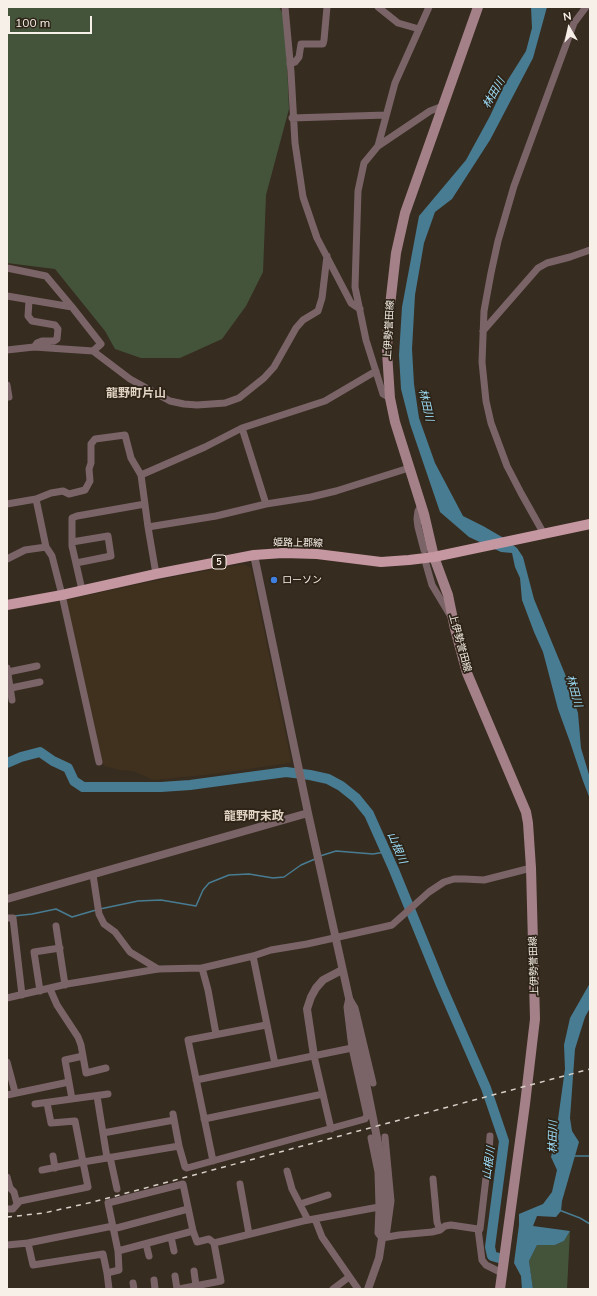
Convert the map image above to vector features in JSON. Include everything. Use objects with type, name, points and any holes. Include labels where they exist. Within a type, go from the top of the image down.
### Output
[{"type":"main road","name":"上伊勢誉田線","points":[[478,7],[405,213],[396,253],[388,324],[387,352],[390,398],[395,422],[421,506],[430,561],[448,594],[467,673],[526,812],[528,823],[531,868],[535,1019],[500,1289]]},
{"type":"main road","name":"姫路上郡線","points":[[7,605],[156,574],[282,552],[381,562],[430,561],[449,554],[590,524]]},
{"type":"street","points":[[285,7],[290,64],[292,118],[303,197],[317,238],[351,303],[360,309]]},
{"type":"street","points":[[290,64],[296,62],[299,57],[301,44],[323,44],[327,7]]},
{"type":"street","points":[[378,7],[398,23],[419,29]]},
{"type":"street","points":[[378,146],[395,84],[429,7]]},
{"type":"street","points":[[544,534],[507,466],[491,423],[486,401],[482,362],[482,331],[491,273],[514,186],[574,23],[586,7]]},
{"type":"street","points":[[390,398],[383,394],[366,340],[356,287],[358,191],[364,163],[378,146],[430,111],[443,106]]},
{"type":"street","points":[[292,118],[386,115]]},
{"type":"street","points":[[482,331],[538,268],[547,262],[570,257],[590,250]]},
{"type":"street","points":[[7,350],[34,347],[93,352],[130,379],[170,401],[197,405],[225,403],[239,398],[264,378],[274,367],[302,320],[318,311],[322,298],[327,256]]},
{"type":"street","points":[[7,268],[46,276],[101,344],[93,352]]},
{"type":"street","points":[[7,296],[29,301],[72,307]]},
{"type":"street","points":[[29,301],[28,316],[32,321],[54,325],[58,329],[57,339],[54,341],[37,343],[34,347]]},
{"type":"street","points":[[141,475],[205,447],[242,428],[325,401],[376,371]]},
{"type":"street","points":[[7,386],[9,397],[7,397]]},
{"type":"street","points":[[242,428],[266,504]]},
{"type":"street","points":[[7,504],[57,492],[63,491],[69,494],[85,490],[90,481],[89,469],[91,463],[91,444],[95,439],[125,435],[131,458],[141,475],[156,574]]},
{"type":"street","points":[[148,528],[216,516],[266,504],[311,497],[336,491],[382,475],[409,468]]},
{"type":"street","points":[[36,498],[46,547],[52,556],[62,594],[99,762]]},
{"type":"street","points":[[82,590],[72,542],[72,518],[145,504]]},
{"type":"street","points":[[421,506],[418,511],[417,519],[424,550]]},
{"type":"street","points":[[72,542],[108,536],[111,556],[76,563]]},
{"type":"street","points":[[7,559],[25,550],[46,547]]},
{"type":"street","points":[[254,556],[308,813],[349,998],[382,1163],[385,1206],[384,1238]]},
{"type":"street","points":[[12,700],[7,670],[36,666]]},
{"type":"street","points":[[11,688],[40,682]]},
{"type":"street","points":[[7,899],[308,813]]},
{"type":"street","points":[[7,998],[65,985],[158,969],[202,968],[253,956],[271,950],[307,944],[392,925],[429,892],[444,882],[454,879],[484,880],[531,868]]},
{"type":"street","points":[[93,875],[99,910],[104,924],[116,932],[130,952],[158,969]]},
{"type":"street","points":[[7,918],[13,918],[22,994]]},
{"type":"street","points":[[56,926],[65,985]]},
{"type":"street","points":[[40,991],[34,952],[60,948]]},
{"type":"street","points":[[253,956],[274,1064]]},
{"type":"street","points":[[202,968],[216,1034]]},
{"type":"street","points":[[330,1129],[314,1056],[307,1009],[311,997],[323,980],[342,970]]},
{"type":"street","points":[[50,989],[57,1005],[78,1037],[86,1073],[106,1068]]},
{"type":"street","points":[[103,1133],[173,1117],[179,1146],[185,1167],[187,1168],[365,1119],[367,1115],[352,1048],[346,1007],[349,998]]},
{"type":"street","points":[[349,998],[355,1008],[373,1083]]},
{"type":"street","points":[[213,1162],[188,1040],[266,1025]]},
{"type":"street","points":[[196,1080],[352,1048]]},
{"type":"street","points":[[72,1099],[65,1060],[83,1056]]},
{"type":"street","points":[[7,1062],[11,1094],[69,1082]]},
{"type":"street","points":[[34,1104],[108,1094]]},
{"type":"street","points":[[204,1119],[323,1094]]},
{"type":"street","points":[[97,1096],[103,1133],[117,1189]]},
{"type":"street","points":[[7,1209],[14,1209],[20,1201],[88,1187],[75,1121],[51,1123],[47,1103]]},
{"type":"street","points":[[490,1136],[480,1229],[478,1232],[482,1260],[486,1265],[502,1273]]},
{"type":"street","points":[[368,1289],[379,1258],[391,1200],[385,1137]]},
{"type":"street","points":[[371,1138],[378,1172],[378,1233],[384,1238],[440,1230],[445,1226],[478,1229],[478,1232]]},
{"type":"street","points":[[42,1170],[179,1146]]},
{"type":"street","points":[[53,1156],[56,1168]]},
{"type":"street","points":[[287,1171],[292,1189],[300,1204],[312,1219],[322,1237],[358,1289]]},
{"type":"street","points":[[7,1177],[10,1188],[14,1192],[17,1204]]},
{"type":"street","points":[[433,1179],[437,1222],[440,1230]]},
{"type":"street","points":[[107,1273],[119,1270],[118,1252],[108,1203],[183,1184],[193,1231],[197,1242],[209,1239],[214,1243],[221,1281],[178,1289],[175,1276]]},
{"type":"street","points":[[240,1184],[250,1234]]},
{"type":"street","points":[[300,1204],[328,1195]]},
{"type":"street","points":[[214,1243],[312,1219],[379,1207]]},
{"type":"street","points":[[7,1245],[28,1243],[113,1228],[188,1209]]},
{"type":"street","points":[[118,1252],[193,1231]]},
{"type":"street","points":[[171,1237],[174,1251]]},
{"type":"street","points":[[28,1243],[33,1265],[103,1254],[109,1289]]},
{"type":"street","points":[[146,1244],[149,1256]]},
{"type":"street","points":[[194,1271],[196,1286]]},
{"type":"street","points":[[333,1289],[349,1277]]},
{"type":"street","points":[[154,1280],[155,1289]]},
{"type":"shaded area","points":[[244,564],[251,568],[291,760],[290,763],[214,774],[153,780],[133,771],[120,770],[104,766],[66,600],[177,576]]},
{"type":"green space","points":[[7,7],[279,7],[285,18],[289,109],[266,195],[263,272],[246,306],[222,339],[180,358],[141,358],[115,349],[105,331],[55,269],[7,263]]},
{"type":"green space","points":[[570,1231],[567,1289],[533,1289],[529,1261],[537,1245],[555,1245],[564,1241]]},
{"type":"water","points":[[531,7],[547,7],[533,58],[490,140],[452,199],[435,212],[424,243],[415,295],[412,349],[414,384],[419,418],[435,463],[463,516],[502,537],[517,548],[523,557],[534,599],[565,674],[578,713],[581,748],[590,778],[590,799],[558,709],[543,652],[522,600],[520,578],[515,567],[512,553],[501,552],[469,537],[440,512],[410,424],[401,389],[399,355],[402,307],[419,216],[466,160],[490,116],[504,86],[526,51],[532,28]]},
{"type":"water","points":[[590,983],[590,1008],[585,1017],[575,1049],[570,1118],[572,1131],[579,1142],[562,1201],[561,1211],[556,1217],[537,1216],[533,1226],[570,1231],[564,1241],[555,1245],[537,1245],[529,1261],[533,1289],[522,1289],[521,1276],[514,1263],[519,1214],[543,1204],[552,1192],[557,1170],[551,1157],[555,1141],[565,1069],[564,1045],[570,1018]]},
{"type":"waterway","name":"山根川","points":[[7,763],[21,757],[40,752],[53,761],[68,768],[74,781],[83,787],[161,787],[190,785],[286,772],[328,779],[341,786],[356,798],[369,814],[394,870],[441,985],[486,1088],[504,1141],[490,1247],[492,1256],[499,1258]]},
{"type":"waterway","points":[[320,856],[336,851],[373,854],[385,852]]},
{"type":"waterway","points":[[100,909],[138,901],[161,900],[196,906],[203,890],[209,883],[229,875],[249,874],[273,878],[284,877],[301,865],[315,859]]},
{"type":"waterway","points":[[14,916],[56,909],[72,917],[96,910]]},
{"type":"waterway","points":[[574,1156],[590,1156]]},
{"type":"waterway","points":[[559,1210],[580,1218],[590,1224]]},
{"type":"railway","points":[[7,1217],[44,1213],[93,1202],[590,1069]]},
{"type":"place","name":"ローソン","points":[[274,580]]},
{"type":"district","name":"龍野町片山","points":[[136,393]]},
{"type":"district","name":"龍野町末政","points":[[254,816]]},
{"type":"water label","name":"林田川","points":[[494,93]]},
{"type":"water label","name":"林田川","points":[[426,405]]},
{"type":"water label","name":"林田川","points":[[574,691]]},
{"type":"water label","name":"林田川","points":[[553,1137]]}]
